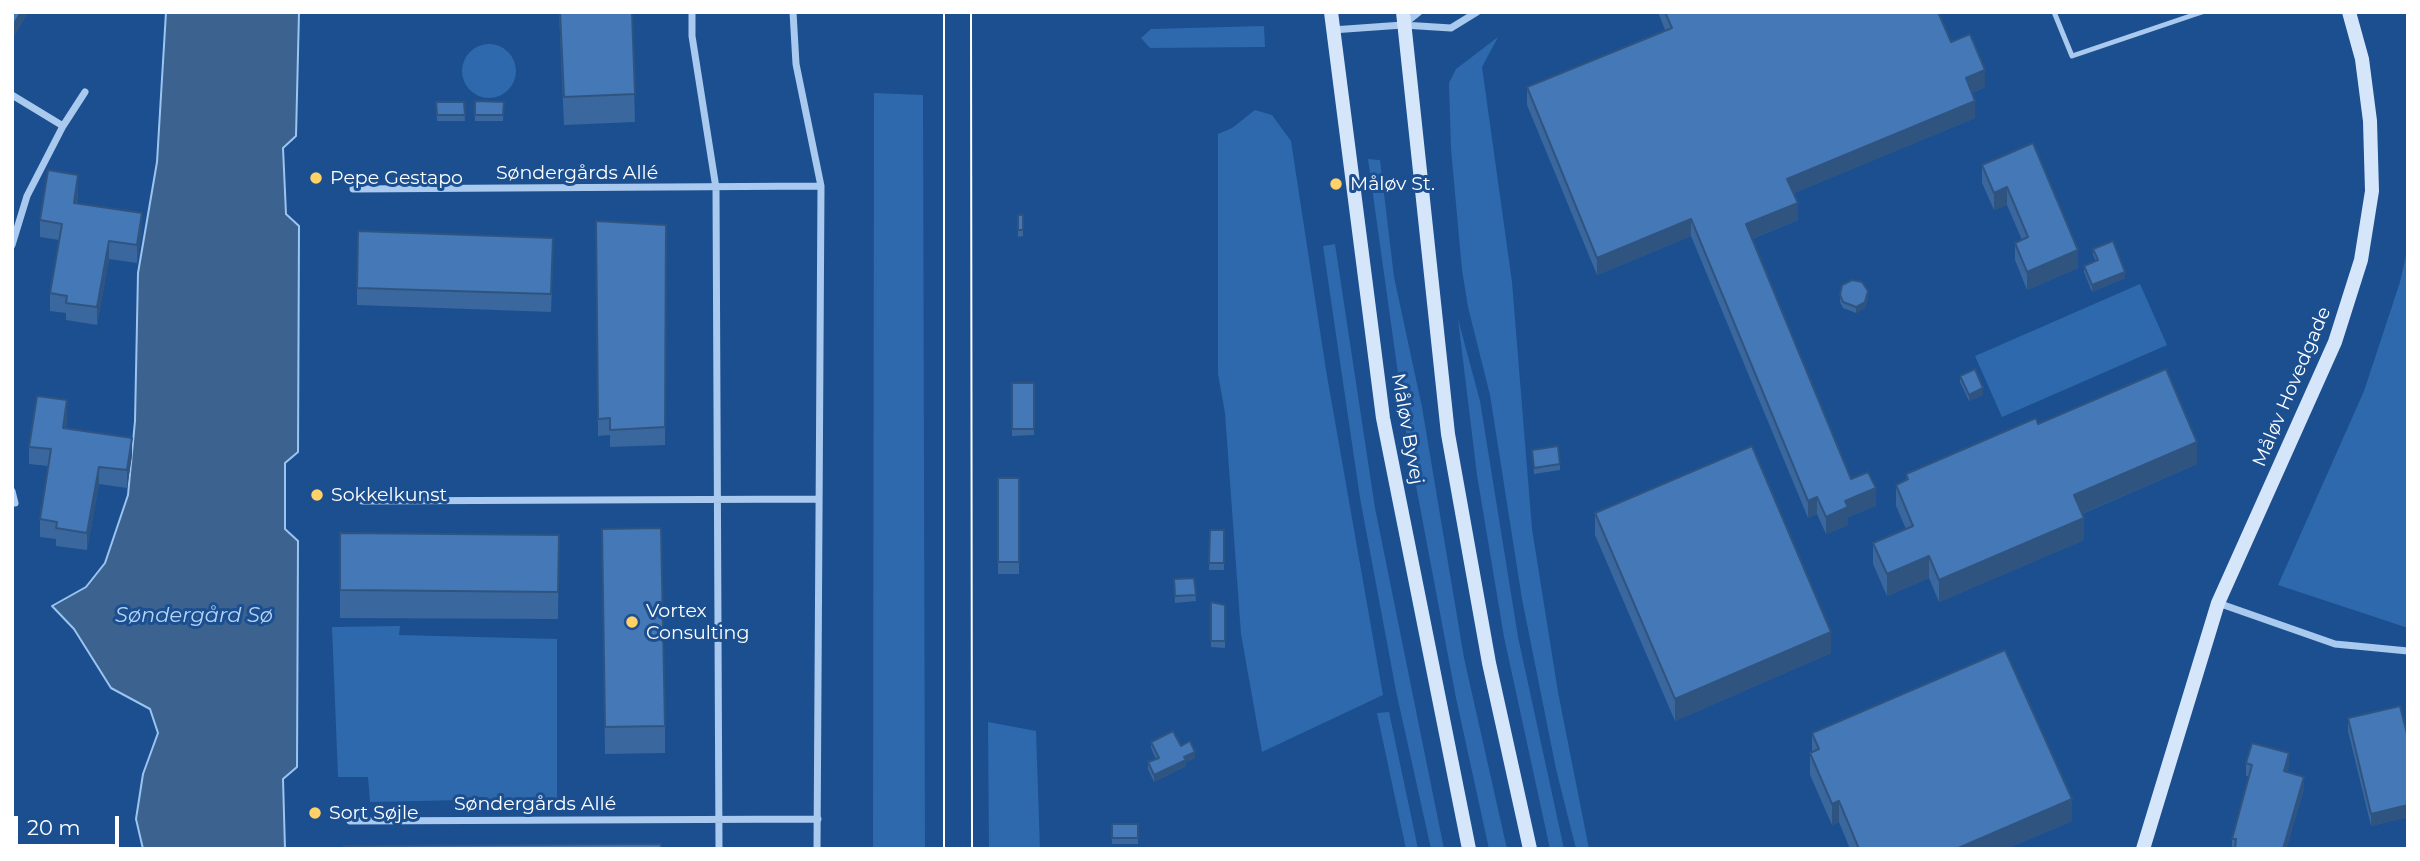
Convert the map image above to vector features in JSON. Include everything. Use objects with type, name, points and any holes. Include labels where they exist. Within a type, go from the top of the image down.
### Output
[{"type":"main road","name":"Måløv Byvej","points":[[1331,12],[1383,418],[1469,849]]},
{"type":"main road","name":"Måløv Hovedgade","points":[[2143,849],[2218,603],[2335,342],[2361,260],[2372,191],[2370,121],[2362,59],[2349,12]]},
{"type":"main road","name":"Måløv Byvej","points":[[1403,18],[1448,434],[1489,663],[1530,849]]},
{"type":"street","points":[[692,12],[692,36],[716,188],[719,849]]},
{"type":"street","points":[[793,12],[796,64],[821,186],[817,849]]},
{"type":"street","points":[[1332,30],[1403,18],[1419,12]]},
{"type":"street","points":[[1403,18],[1451,28],[1477,12]]},
{"type":"street","points":[[12,245],[27,196],[63,126],[85,92]]},
{"type":"street","points":[[12,95],[63,126]]},
{"type":"street","name":"Søndergårds Allé","points":[[354,189],[821,186]]},
{"type":"street","points":[[12,491],[15,503]]},
{"type":"street","points":[[362,501],[818,499]]},
{"type":"street","points":[[2218,603],[2335,644],[2408,651]]},
{"type":"street","name":"Søndergårds Allé","points":[[350,821],[818,819]]},
{"type":"lane","points":[[2054,12],[2072,56],[2202,12]]},
{"type":"shaded area","points":[[1264,26],[1265,47],[1150,48],[1141,38],[1151,29]]},
{"type":"shaded area","points":[[1498,37],[1482,67],[1512,282],[1532,529],[1558,692],[1589,849],[1576,849],[1556,769],[1522,599],[1490,395],[1468,307],[1462,270],[1451,149],[1449,83],[1456,69]]},
{"type":"shaded area","points":[[489,44],[508,52],[516,71],[508,90],[489,98],[470,90],[462,71],[470,52]]},
{"type":"shaded area","points":[[874,93],[923,95],[925,849],[873,849]]},
{"type":"shaded area","points":[[1255,110],[1272,115],[1291,141],[1326,370],[1383,695],[1262,752],[1241,634],[1225,413],[1218,374],[1218,134],[1232,128]]},
{"type":"shaded area","points":[[1368,159],[1380,160],[1394,277],[1422,407],[1464,658],[1507,849],[1489,849],[1456,698],[1407,438]]},
{"type":"shaded area","points":[[1335,244],[1375,508],[1444,849],[1431,849],[1396,691],[1360,498],[1323,246]]},
{"type":"shaded area","points":[[2408,247],[2408,628],[2278,585],[2364,391],[2400,282]]},
{"type":"shaded area","points":[[2140,284],[2167,345],[2002,417],[1975,356]]},
{"type":"shaded area","points":[[1458,319],[1480,401],[1518,637],[1564,849],[1550,849],[1504,637],[1477,475]]},
{"type":"shaded area","points":[[400,626],[399,635],[557,639],[557,798],[370,802],[368,777],[338,777],[332,627]]},
{"type":"shaded area","points":[[1389,712],[1418,849],[1406,849],[1377,713]]},
{"type":"shaded area","points":[[988,722],[1036,731],[1040,849],[989,849]]},
{"type":"water","name":"Søndergård Sø","points":[[166,12],[299,12],[296,136],[283,148],[286,214],[299,226],[298,452],[285,463],[285,529],[298,541],[297,767],[283,779],[285,849],[143,849],[136,819],[143,774],[158,733],[150,709],[111,688],[74,629],[52,606],[86,587],[105,563],[128,495],[135,421],[138,273],[157,162]]},
{"type":"building","points":[[12,12],[21,12],[14,24],[12,23]]},
{"type":"building","points":[[560,12],[632,12],[635,94],[564,97]]},
{"type":"building","points":[[1665,12],[1938,12],[1951,42],[1970,34],[1985,70],[1966,78],[1975,101],[1787,179],[1798,203],[1746,224],[1851,479],[1868,472],[1876,488],[1845,501],[1848,507],[1826,517],[1817,497],[1808,501],[1691,219],[1597,258],[1527,87],[1672,28]]},
{"type":"building","points":[[475,101],[504,102],[503,115],[475,115]]},
{"type":"building","points":[[436,102],[464,102],[465,115],[437,115]]},
{"type":"building","points":[[2033,143],[2078,250],[2027,272],[2015,243],[2028,237],[2007,187],[1994,193],[1982,165]]},
{"type":"building","points":[[48,170],[78,175],[74,203],[142,213],[137,245],[109,241],[97,307],[66,303],[67,296],[50,293],[62,224],[40,220]]},
{"type":"building","points":[[1018,215],[1023,215],[1023,230],[1018,230]]},
{"type":"building","points":[[596,221],[666,225],[665,427],[610,430],[610,418],[598,419]]},
{"type":"building","points":[[358,231],[553,238],[551,294],[357,288]]},
{"type":"building","points":[[2113,241],[2125,272],[2092,285],[2084,266],[2098,260],[2093,249]]},
{"type":"building","points":[[1852,280],[1862,282],[1868,291],[1865,302],[1856,307],[1843,302],[1840,295],[1842,285]]},
{"type":"building","points":[[1975,369],[1983,388],[1969,395],[1960,376]]},
{"type":"building","points":[[2166,369],[2197,442],[2074,495],[2084,518],[1939,580],[1929,556],[1887,574],[1873,543],[1913,526],[1896,485],[1908,479],[1906,474],[2036,418],[2038,424]]},
{"type":"building","points":[[1012,383],[1034,383],[1034,429],[1012,429]]},
{"type":"building","points":[[37,396],[67,400],[63,428],[132,438],[127,470],[99,467],[87,533],[56,528],[57,522],[40,519],[51,449],[29,447]]},
{"type":"building","points":[[1558,446],[1560,464],[1534,468],[1532,450]]},
{"type":"building","points":[[1752,446],[1831,632],[1675,699],[1595,513]]},
{"type":"building","points":[[998,478],[1019,478],[1019,562],[998,562]]},
{"type":"building","points":[[661,528],[665,726],[605,727],[602,529]]},
{"type":"building","points":[[1210,530],[1224,530],[1224,563],[1209,563]]},
{"type":"building","points":[[340,533],[559,535],[558,592],[340,590]]},
{"type":"building","points":[[1194,578],[1196,595],[1175,596],[1174,579]]},
{"type":"building","points":[[1211,602],[1225,605],[1225,641],[1211,641]]},
{"type":"building","points":[[2005,650],[2072,799],[1956,849],[1859,849],[1839,801],[1832,804],[1810,753],[1819,749],[1812,733]]},
{"type":"building","points":[[2400,706],[2408,738],[2408,805],[2371,814],[2348,718]]},
{"type":"building","points":[[1173,731],[1181,746],[1190,741],[1195,752],[1184,757],[1186,760],[1154,775],[1148,762],[1159,758],[1151,742]]},
{"type":"building","points":[[2252,743],[2289,753],[2284,771],[2304,777],[2283,849],[2235,849],[2236,839],[2232,839],[2252,765],[2246,763]]},
{"type":"building","points":[[1112,824],[1138,824],[1138,838],[1112,838]]},
{"type":"building","points":[[661,844],[661,849],[344,849],[344,846]]},
{"type":"tram line","points":[[944,12],[944,849]]},
{"type":"tram line","points":[[971,12],[972,849]]},
{"type":"place","name":"Pepe Gestapo","points":[[316,178]]},
{"type":"place","name":"Måløv St.","points":[[1336,184]]},
{"type":"place","name":"Sokkelkunst","points":[[317,495]]},
{"type":"place","name":"Vortex Consulting","points":[[632,622]]},
{"type":"place","name":"Sort Søjle","points":[[315,813]]}]
